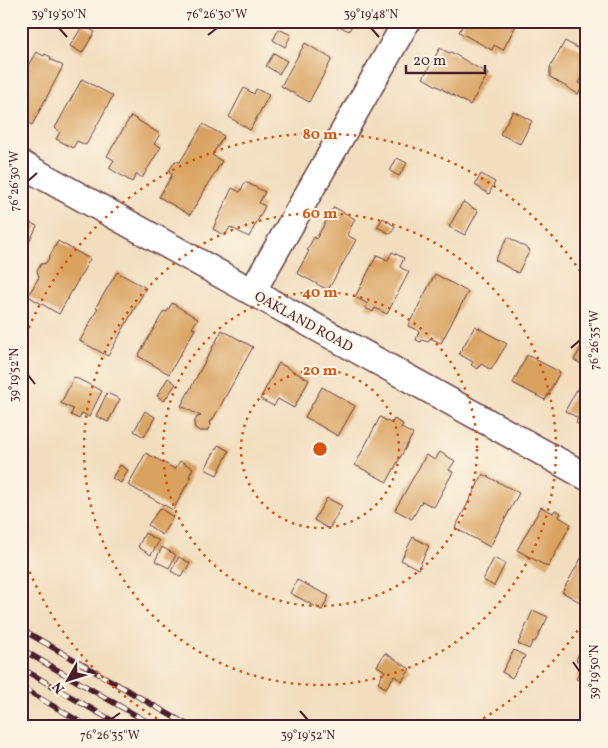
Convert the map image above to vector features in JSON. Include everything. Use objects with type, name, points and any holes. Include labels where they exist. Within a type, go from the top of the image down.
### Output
[{"type":"street","points":[[252,292],[407,21]]},
{"type":"street","name":"OAKLAND ROAD","points":[[21,164],[587,477]]},
{"type":"building","points":[[326,21],[354,21],[349,31],[339,26],[338,28]]},
{"type":"building","points":[[465,21],[510,21],[516,25],[503,50],[494,45],[492,50],[459,32]]},
{"type":"building","points":[[83,25],[95,32],[82,53],[70,46]]},
{"type":"building","points":[[279,29],[291,35],[285,47],[273,40]]},
{"type":"building","points":[[565,41],[587,53],[587,69],[579,83],[583,86],[578,94],[550,77],[550,67]]},
{"type":"building","points":[[305,43],[332,59],[309,102],[281,86]]},
{"type":"building","points":[[440,48],[449,53],[451,52],[488,74],[470,105],[423,78]]},
{"type":"building","points":[[36,52],[51,57],[50,59],[63,66],[32,125],[21,119],[21,77]]},
{"type":"building","points":[[274,53],[287,61],[279,74],[266,66]]},
{"type":"building","points":[[82,79],[113,96],[86,145],[77,141],[73,148],[56,139],[60,132],[55,128]]},
{"type":"building","points":[[244,88],[254,94],[256,89],[269,95],[250,130],[229,117]]},
{"type":"building","points":[[513,111],[532,121],[520,144],[500,134]]},
{"type":"building","points":[[131,116],[160,134],[154,144],[161,147],[142,178],[137,174],[132,182],[109,168],[114,160],[107,156]]},
{"type":"building","points":[[203,124],[224,136],[212,155],[222,161],[190,215],[159,197],[172,175],[169,171],[175,161],[180,162]]},
{"type":"building","points":[[397,158],[407,163],[399,176],[390,171]]},
{"type":"building","points":[[481,174],[495,182],[489,194],[475,185]]},
{"type":"building","points":[[245,182],[265,192],[259,203],[265,206],[249,237],[230,227],[225,236],[213,229],[232,188],[240,192]]},
{"type":"building","points":[[463,202],[478,211],[465,235],[449,227]]},
{"type":"building","points":[[334,207],[355,219],[347,235],[356,240],[328,290],[297,273],[314,237],[316,239]]},
{"type":"building","points":[[21,218],[37,226],[21,259]]},
{"type":"building","points":[[383,218],[395,226],[391,234],[377,227]]},
{"type":"building","points":[[508,237],[530,250],[518,273],[495,260]]},
{"type":"building","points":[[58,241],[90,259],[59,314],[28,296],[39,277],[37,271],[41,264],[46,263]]},
{"type":"building","points":[[392,252],[404,258],[400,267],[409,272],[387,314],[375,308],[373,312],[365,308],[368,304],[355,297],[377,255],[388,260]]},
{"type":"building","points":[[117,272],[146,288],[108,356],[80,341],[98,308],[96,307]]},
{"type":"building","points":[[435,274],[468,292],[441,343],[430,338],[428,342],[422,340],[421,342],[416,340],[419,331],[408,326]]},
{"type":"building","points":[[172,303],[198,319],[192,328],[195,329],[169,374],[138,356],[164,311],[167,312]]},
{"type":"building","points":[[475,326],[507,344],[491,370],[481,364],[478,369],[471,365],[473,362],[459,354]]},
{"type":"building","points":[[222,330],[253,347],[212,421],[209,422],[211,424],[207,431],[200,431],[195,428],[194,423],[197,417],[201,416],[181,406]]},
{"type":"building","points":[[587,338],[587,367],[574,360]]},
{"type":"building","points":[[527,355],[560,372],[545,400],[513,383]]},
{"type":"building","points":[[279,363],[309,380],[294,408],[278,399],[274,406],[260,399]]},
{"type":"building","points":[[74,377],[102,391],[89,417],[82,413],[79,419],[71,415],[73,409],[61,403]]},
{"type":"building","points":[[168,378],[176,384],[164,401],[157,396]]},
{"type":"building","points":[[580,384],[587,387],[587,423],[584,427],[576,423],[578,418],[565,411]]},
{"type":"building","points":[[322,387],[355,406],[338,436],[305,417]]},
{"type":"building","points":[[107,393],[120,399],[108,422],[96,416]]},
{"type":"building","points":[[145,411],[155,417],[144,437],[134,431]]},
{"type":"building","points":[[380,417],[392,424],[394,419],[403,424],[401,428],[413,434],[387,482],[355,465]]},
{"type":"building","points":[[218,445],[229,451],[217,475],[205,469]]},
{"type":"building","points":[[440,452],[455,461],[449,470],[453,472],[434,507],[422,501],[412,519],[395,510],[426,455],[435,460]]},
{"type":"building","points":[[146,453],[175,469],[180,461],[193,468],[189,476],[191,477],[173,510],[128,485]]},
{"type":"building","points":[[120,465],[128,470],[121,483],[112,478]]},
{"type":"building","points":[[483,474],[519,493],[490,547],[455,528]]},
{"type":"building","points":[[327,498],[342,506],[329,529],[314,520]]},
{"type":"building","points":[[541,507],[553,513],[555,510],[561,513],[559,517],[571,524],[548,567],[517,550]]},
{"type":"building","points":[[160,508],[173,517],[162,535],[148,525]]},
{"type":"building","points":[[145,533],[159,541],[151,555],[138,547]]},
{"type":"building","points":[[413,537],[429,546],[418,569],[401,560]]},
{"type":"building","points":[[162,547],[176,555],[169,568],[155,561]]},
{"type":"building","points":[[587,548],[587,606],[562,592]]},
{"type":"building","points":[[179,557],[190,563],[181,577],[171,571]]},
{"type":"building","points":[[494,558],[505,564],[494,586],[483,580]]},
{"type":"building","points":[[297,580],[329,596],[322,610],[290,593]]},
{"type":"building","points":[[533,610],[548,617],[535,642],[533,641],[529,649],[518,644]]},
{"type":"building","points":[[587,641],[587,685],[576,679],[584,665],[576,660]]},
{"type":"building","points":[[514,650],[525,656],[512,678],[502,672]]},
{"type":"building","points":[[385,653],[410,669],[402,681],[394,676],[386,688],[378,683],[385,671],[377,666]]},
{"type":"railway","points":[[21,629],[191,727]]},
{"type":"railway","points":[[21,649],[156,727]]},
{"type":"railway","points":[[21,668],[123,727]]},
{"type":"railway","points":[[21,687],[89,727]]}]
